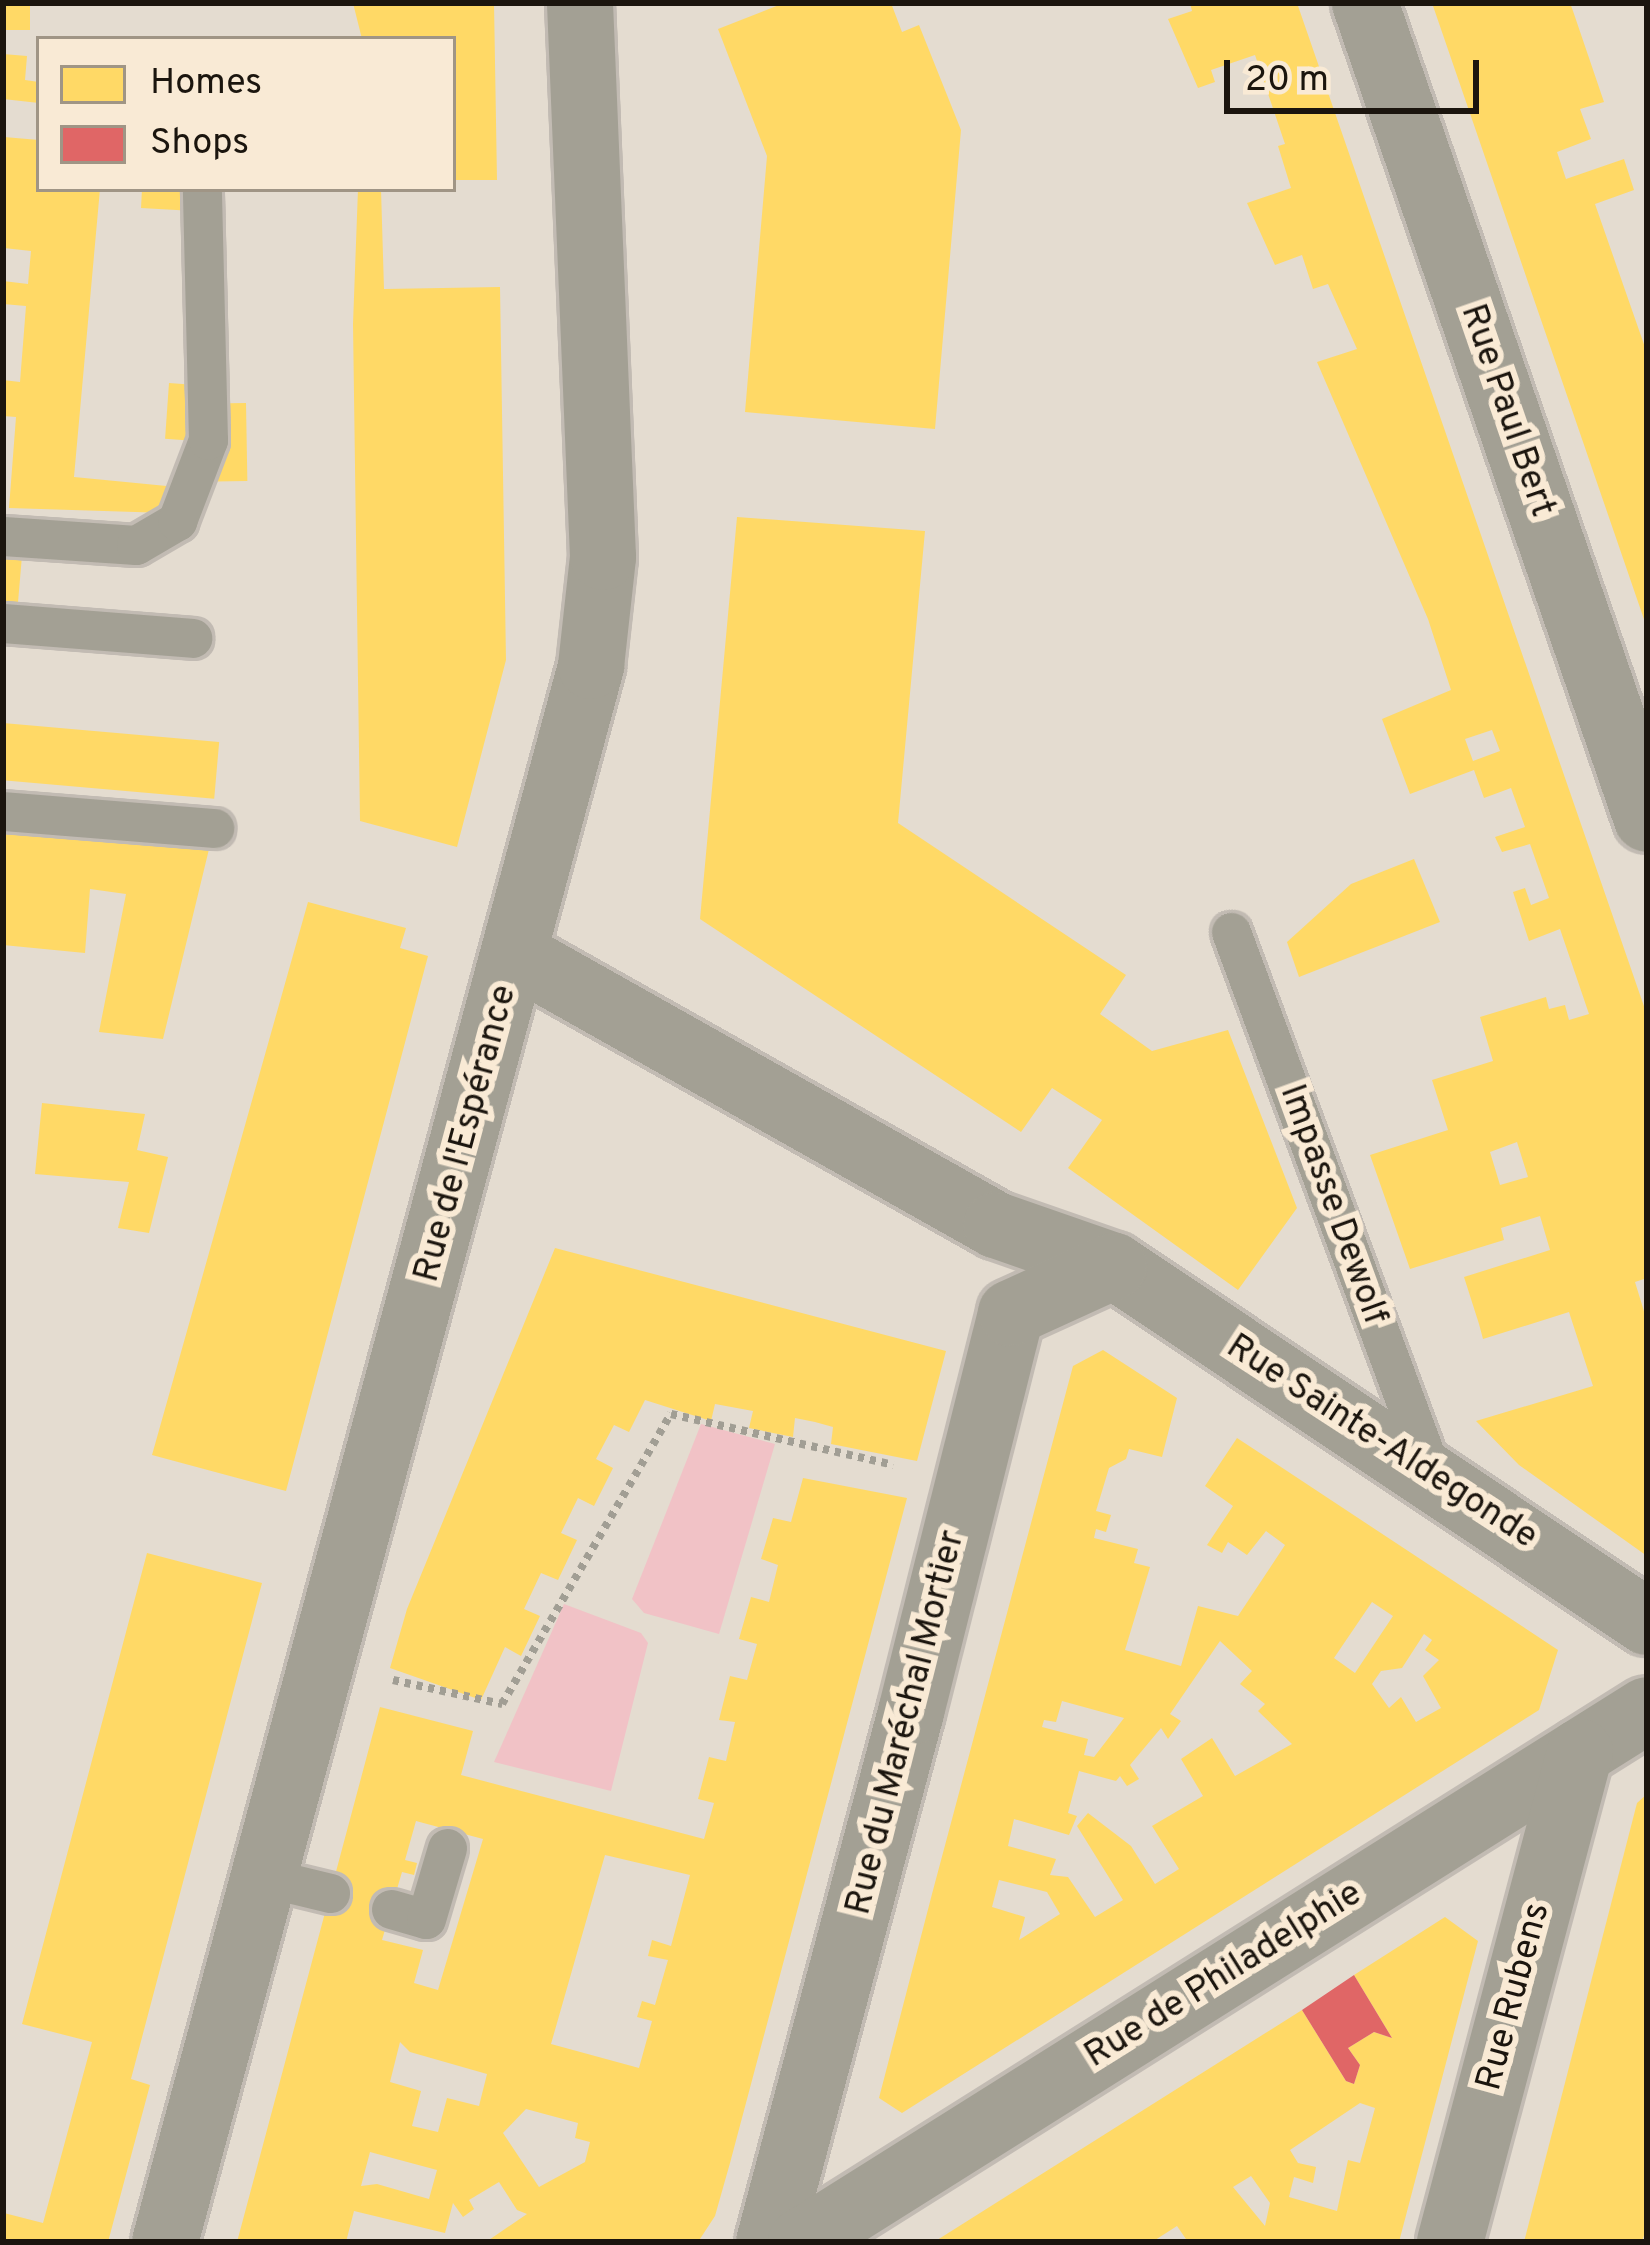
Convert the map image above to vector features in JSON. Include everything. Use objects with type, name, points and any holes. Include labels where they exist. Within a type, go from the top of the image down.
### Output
[{"type":"street","name":"Rue de l'Espérance","points":[[165,2242],[516,955],[579,717],[600,615],[603,557],[580,3]]},
{"type":"street","name":"Rue Paul Bert","points":[[1365,3],[1647,819]]},
{"type":"street","name":"Rue Sainte-Aldegonde","points":[[516,955],[996,1225],[1114,1266],[1647,1622]]},
{"type":"street","name":"Rue du Maréchal Mortier","points":[[769,2242],[1011,1313],[1114,1266]]},
{"type":"street","name":"Rue de Philadelphie","points":[[801,2242],[1647,1710]]},
{"type":"street","name":"Rue Rubens","points":[[1450,2242],[1580,1752]]},
{"type":"lane","points":[[3,536],[136,545],[177,521],[208,440],[202,192]]},
{"type":"lane","points":[[3,622],[192,638]]},
{"type":"lane","points":[[3,811],[214,828]]},
{"type":"lane","name":"Impasse Dewolf","points":[[1231,932],[1434,1478]]},
{"type":"lane","points":[[391,1909],[427,1918],[447,1847]]},
{"type":"lane","points":[[264,1877],[330,1893]]},
{"type":"path","points":[[322,1664],[502,1704],[671,1414],[967,1485]]},
{"type":"shaded area","points":[[701,1424],[775,1444],[719,1634],[644,1613],[632,1599]]},
{"type":"shaded area","points":[[564,1604],[641,1633],[648,1643],[611,1791],[494,1762]]},
{"type":"building: Homes","points":[[3,3],[30,3],[30,30],[3,30]]},
{"type":"building: Homes","points":[[353,3],[494,3],[497,180],[456,180],[456,36],[361,36]]},
{"type":"building: Homes","points":[[784,3],[891,3],[902,32],[919,25],[961,130],[935,429],[745,412],[767,156],[718,29]]},
{"type":"building: Homes","points":[[1190,3],[1297,3],[1647,1015],[1647,1278],[1635,1282],[1647,1321],[1647,1556],[1519,1465],[1476,1421],[1593,1386],[1569,1312],[1483,1339],[1464,1277],[1550,1250],[1540,1216],[1501,1228],[1504,1240],[1410,1269],[1370,1155],[1448,1130],[1432,1080],[1493,1061],[1480,1017],[1546,997],[1549,1009],[1565,1005],[1569,1020],[1589,1014],[1560,929],[1529,941],[1513,892],[1525,888],[1531,905],[1549,898],[1530,844],[1502,852],[1495,837],[1525,827],[1511,788],[1484,798],[1474,770],[1410,794],[1382,719],[1451,690],[1428,619],[1317,362],[1357,349],[1328,284],[1313,289],[1302,255],[1275,265],[1247,203],[1291,188],[1278,146],[1285,144],[1255,55],[1211,70],[1215,82],[1198,88],[1168,19],[1192,11]],"holes":[[[1492,730],[1500,751],[1473,761],[1465,739]],[[1517,1142],[1528,1177],[1500,1185],[1490,1152]]]},
{"type":"building: Homes","points":[[1432,3],[1570,3],[1604,102],[1580,109],[1591,139],[1557,152],[1566,179],[1624,159],[1634,190],[1595,204],[1647,353],[1647,628]]},
{"type":"building: Homes","points":[[3,54],[27,56],[25,80],[36,82],[36,103],[3,99]]},
{"type":"building: Homes","points":[[4,137],[36,140],[36,192],[100,192],[74,477],[177,487],[167,513],[9,508],[16,417],[3,416],[3,380],[20,382],[26,306],[3,304],[3,281],[28,284],[31,251],[4,248]]},
{"type":"building: Homes","points":[[142,192],[194,192],[194,211],[141,208]]},
{"type":"building: Homes","points":[[358,192],[381,192],[384,289],[500,287],[506,660],[457,847],[360,821],[353,324]]},
{"type":"building: Homes","points":[[169,383],[196,385],[192,441],[165,439]]},
{"type":"building: Homes","points":[[246,403],[247,481],[214,482],[213,404]]},
{"type":"building: Homes","points":[[737,517],[925,531],[898,823],[1126,975],[1100,1014],[1152,1051],[1228,1030],[1297,1208],[1238,1290],[1068,1168],[1102,1120],[1052,1088],[1021,1132],[700,919]]},
{"type":"building: Homes","points":[[3,543],[23,544],[17,614],[3,612]]},
{"type":"building: Homes","points":[[3,723],[219,742],[214,799],[3,780]]},
{"type":"building: Homes","points":[[3,827],[210,845],[163,1039],[99,1032],[126,894],[90,889],[85,953],[3,945]]},
{"type":"building: Homes","points":[[1414,859],[1440,922],[1299,977],[1287,942],[1351,884]]},
{"type":"building: Homes","points":[[308,902],[406,928],[400,948],[428,956],[286,1491],[152,1455]]},
{"type":"building: Homes","points":[[42,1103],[145,1114],[137,1150],[168,1157],[149,1233],[118,1228],[129,1182],[35,1174]]},
{"type":"building: Homes","points":[[555,1248],[946,1351],[917,1461],[831,1444],[833,1427],[815,1422],[795,1418],[793,1437],[749,1428],[753,1411],[715,1404],[711,1421],[645,1400],[629,1432],[614,1425],[596,1459],[613,1468],[594,1506],[578,1498],[561,1533],[577,1540],[558,1580],[541,1573],[524,1609],[540,1616],[521,1656],[505,1647],[481,1700],[390,1668],[407,1609]]},
{"type":"building: Homes","points":[[1103,1350],[1177,1398],[1162,1457],[1129,1449],[1126,1459],[1109,1468],[1096,1511],[1111,1515],[1106,1532],[1096,1529],[1094,1538],[1138,1549],[1134,1563],[1150,1567],[1125,1650],[1181,1666],[1198,1606],[1238,1616],[1285,1545],[1266,1531],[1247,1555],[1228,1542],[1222,1553],[1207,1545],[1233,1506],[1205,1486],[1237,1438],[1558,1650],[1539,1710],[902,2113],[879,2098],[1073,1366]],"holes":[[[1372,1602],[1393,1616],[1355,1673],[1334,1658]],[[1424,1634],[1432,1640],[1425,1650],[1439,1660],[1423,1676],[1441,1708],[1416,1722],[1401,1697],[1389,1708],[1372,1684],[1381,1671],[1402,1668]],[[1220,1641],[1252,1671],[1240,1684],[1265,1704],[1258,1711],[1292,1744],[1235,1776],[1212,1738],[1181,1759],[1203,1796],[1152,1826],[1179,1869],[1155,1884],[1131,1846],[1088,1813],[1077,1826],[1123,1900],[1095,1917],[1068,1877],[1050,1875],[1056,1859],[1008,1846],[1014,1819],[1069,1835],[1077,1816],[1068,1813],[1079,1771],[1116,1781],[1120,1776],[1127,1786],[1139,1779],[1130,1765],[1161,1728],[1168,1739],[1181,1721],[1170,1714]],[[1062,1701],[1124,1718],[1094,1757],[1084,1755],[1088,1739],[1042,1727],[1044,1720],[1056,1722]],[[999,1880],[1047,1892],[1060,1914],[1019,1940],[1025,1917],[992,1907]]]},
{"type":"building: Homes","points":[[803,1478],[907,1498],[730,2163],[715,2216],[698,2242],[486,2242],[527,2214],[517,2210],[499,2182],[469,2200],[474,2209],[463,2217],[453,2203],[445,2233],[354,2211],[346,2242],[237,2242],[380,1707],[473,1731],[461,1775],[704,1839],[714,1803],[698,1799],[709,1757],[726,1761],[735,1722],[719,1720],[730,1676],[747,1680],[757,1644],[739,1639],[751,1597],[769,1602],[778,1565],[761,1559],[773,1518],[791,1522]],"holes":[[[416,1821],[483,1839],[438,1990],[414,1983],[423,1950],[382,1940],[402,1872],[414,1875],[417,1863],[405,1860]],[[605,1855],[690,1875],[671,1946],[652,1940],[648,1956],[668,1960],[655,2005],[642,2001],[637,2017],[652,2021],[639,2068],[551,2044]],[[400,2042],[410,2052],[487,2074],[479,2106],[447,2098],[438,2132],[412,2126],[421,2091],[390,2082]],[[526,2109],[578,2123],[575,2138],[590,2142],[585,2162],[539,2187],[503,2133]],[[370,2152],[437,2170],[429,2199],[377,2184],[361,2186]]]},
{"type":"building: Homes","points":[[147,1553],[262,1583],[131,2079],[150,2085],[108,2242],[3,2242],[4,2213],[43,2223],[92,2042],[22,2024]]},
{"type":"building: Homes","points":[[1647,1794],[1647,2225],[1642,2242],[1524,2242],[1637,1803]]},
{"type":"building: Homes","points":[[1445,1917],[1478,1941],[1399,2242],[1188,2242],[1177,2226],[1152,2242],[934,2242],[1302,2010],[1346,2081],[1354,2084],[1360,2065],[1348,2048],[1374,2032],[1392,2038],[1354,1975]],"holes":[[[1360,2103],[1375,2108],[1360,2163],[1348,2160],[1337,2211],[1289,2197],[1294,2177],[1313,2183],[1316,2167],[1298,2163],[1290,2150]],[[1251,2176],[1270,2203],[1265,2226],[1233,2187]]]},
{"type":"building: Shops","points":[[1354,1975],[1392,2038],[1374,2032],[1348,2048],[1360,2065],[1354,2084],[1346,2081],[1302,2010]]}]
